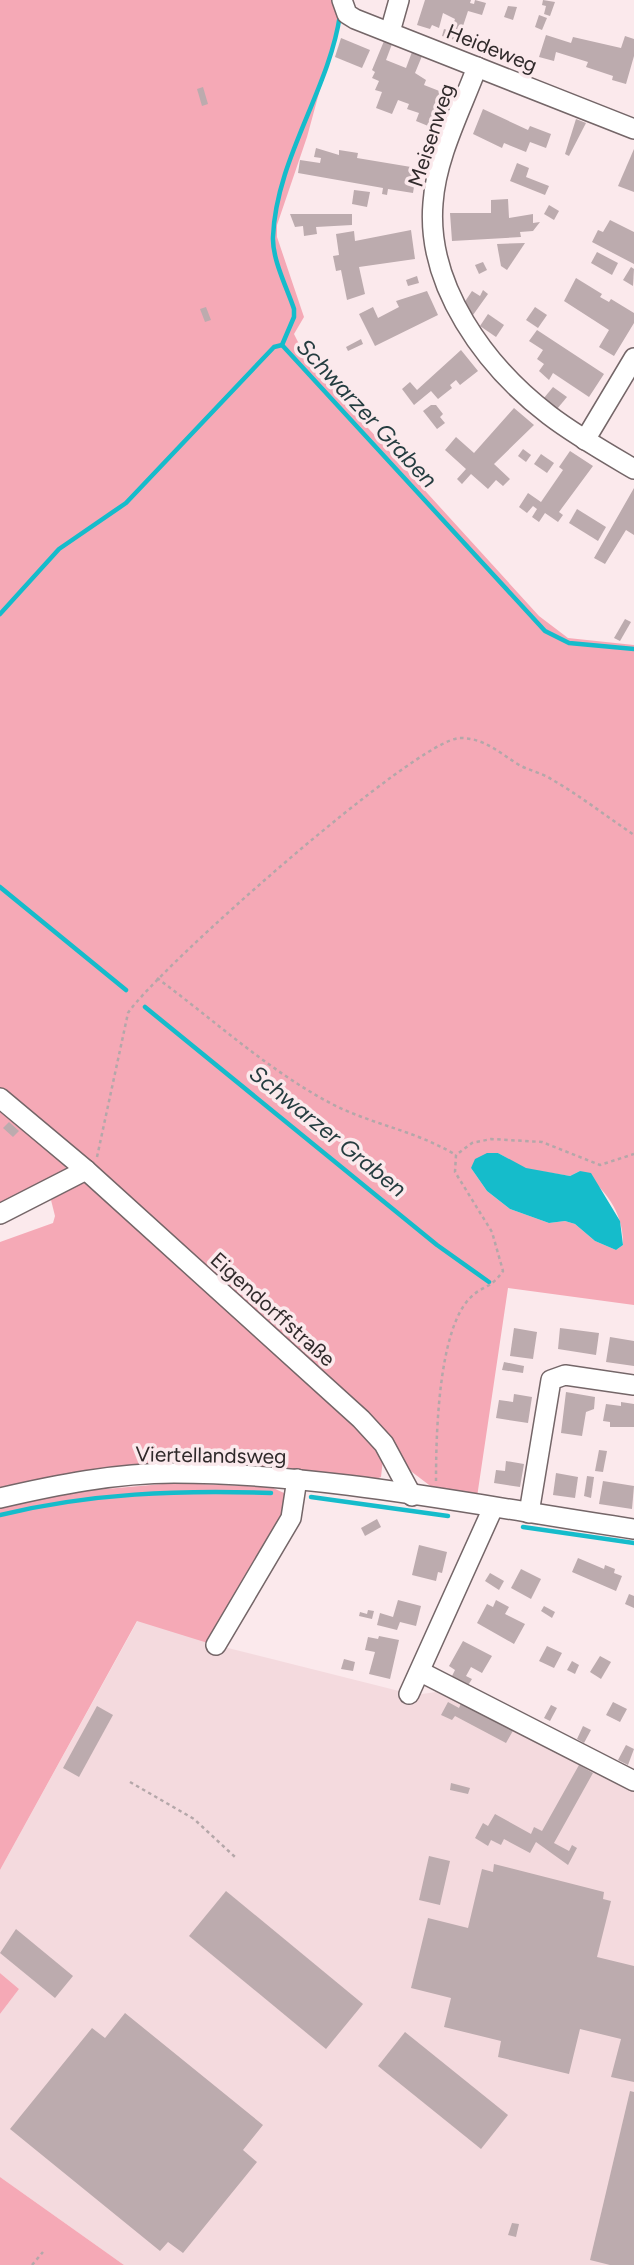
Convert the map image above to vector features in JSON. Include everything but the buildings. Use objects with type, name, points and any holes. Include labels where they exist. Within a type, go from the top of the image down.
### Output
[{"type":"street","name":"Heideweg","points":[[342,0],[347,13],[355,19],[634,129]]},
{"type":"street","points":[[390,32],[399,0]]},
{"type":"street","name":"Meisenweg","points":[[477,67],[437,179],[433,226],[440,266],[466,323],[500,369],[547,413],[585,440],[634,469]]},
{"type":"street","points":[[585,440],[634,358]]},
{"type":"street","name":"Eigendorffstraße","points":[[0,1098],[86,1170],[360,1419],[384,1444],[412,1496]]},
{"type":"street","points":[[0,1214],[86,1170]]},
{"type":"street","points":[[529,1513],[551,1380],[565,1375],[634,1385]]},
{"type":"street","name":"Viertellandsweg","points":[[0,1498],[110,1478],[173,1473],[297,1479],[412,1496]]},
{"type":"street","name":"Viertellandsweg","points":[[216,1645],[291,1518],[297,1479]]},
{"type":"street","points":[[412,1496],[634,1529]]},
{"type":"street","points":[[409,1694],[493,1508]]},
{"type":"street","points":[[421,1672],[634,1781]]},
{"type":"path","points":[[86,1170],[96,1162],[128,1013],[157,978],[237,901],[394,776],[444,742],[458,738],[490,744],[522,766],[549,778],[634,835]]},
{"type":"path","points":[[157,978],[289,1077],[331,1104],[406,1130],[456,1155]]},
{"type":"path","points":[[436,1500],[437,1416],[452,1331],[470,1297],[486,1289],[503,1271],[492,1232],[455,1172],[456,1155],[472,1143],[491,1139],[542,1142],[600,1165],[634,1154]]},
{"type":"path","points":[[130,1782],[194,1819],[236,1857]]},
{"type":"path","points":[[32,2265],[43,2252]]},
{"type":"shaded area","points":[[0,0],[337,0],[340,16],[307,137],[277,225],[277,237],[304,317],[294,334],[308,362],[539,616],[568,638],[634,645],[634,1305],[508,1288],[477,1497],[437,1491],[412,1472],[0,1090]],"holes":[[[498,1153],[526,1169],[570,1176],[580,1171],[589,1178],[611,1202],[620,1222],[623,1245],[616,1250],[595,1241],[575,1224],[565,1221],[549,1223],[510,1209],[487,1191],[471,1168]]]},
{"type":"shaded area","points":[[0,1109],[65,1164],[67,1174],[0,1210]]},
{"type":"shaded area","points":[[87,1183],[364,1435],[383,1459],[381,1477],[374,1480],[70,1474],[0,1488],[0,1242],[53,1223],[55,1216],[51,1200],[75,1184]]},
{"type":"shaded area","points":[[174,1483],[271,1487],[284,1493],[284,1515],[211,1644],[137,1621],[0,1870],[0,1507],[72,1492]]},
{"type":"shaded area","points":[[138,1620],[224,1647],[415,1695],[443,1691],[634,1788],[634,2265],[124,2265],[0,2177],[0,2014],[19,1989],[0,1973],[0,1870]]},
{"type":"shaded area","points":[[0,1973],[19,1989],[0,2014]]},
{"type":"shaded area","points":[[0,2177],[124,2265],[0,2265]]},
{"type":"water","points":[[487,1153],[498,1153],[526,1168],[570,1176],[580,1171],[591,1173],[620,1221],[623,1245],[616,1250],[595,1241],[575,1224],[565,1221],[549,1223],[510,1209],[487,1191],[471,1168],[475,1159]]},
{"type":"waterway","points":[[282,345],[294,317],[294,309],[273,246],[276,208],[283,180],[334,43],[340,15]]},
{"type":"waterway","name":"Schwarzer Graben","points":[[0,614],[59,549],[126,503],[274,347],[282,345],[545,631],[569,643],[634,649]]},
{"type":"waterway","name":"Schwarzer Graben","points":[[0,887],[126,990]]},
{"type":"waterway","name":"Schwarzer Graben","points":[[145,1007],[437,1245],[489,1282]]},
{"type":"waterway","points":[[0,1515],[68,1502],[135,1495],[271,1493]]},
{"type":"waterway","points":[[311,1497],[448,1516]]},
{"type":"waterway","points":[[523,1527],[634,1543]]}]
